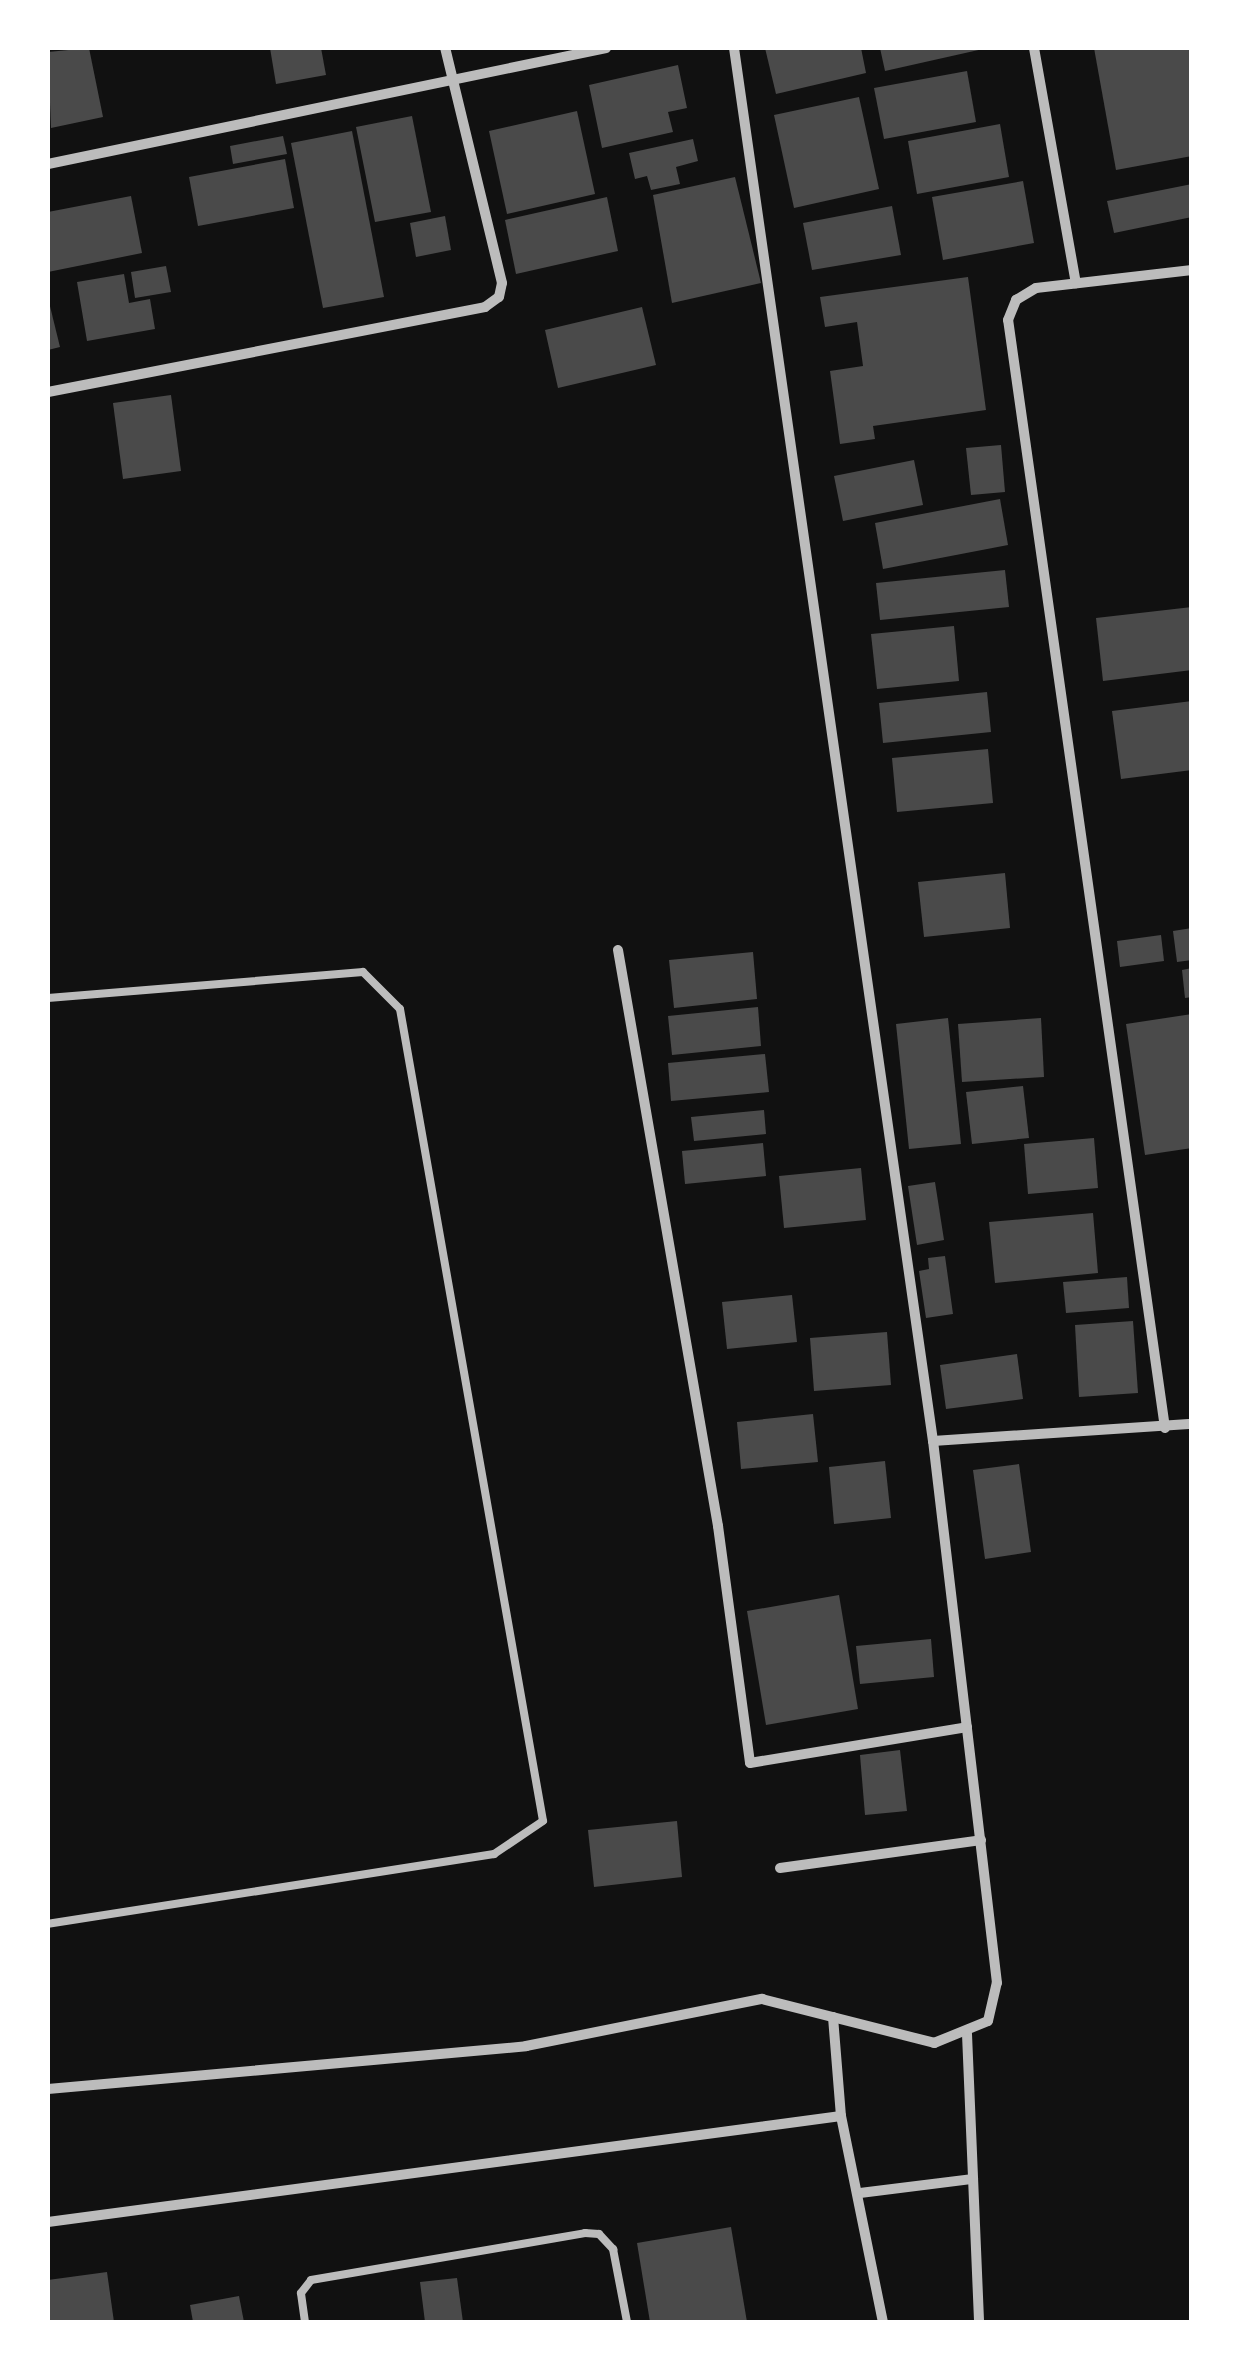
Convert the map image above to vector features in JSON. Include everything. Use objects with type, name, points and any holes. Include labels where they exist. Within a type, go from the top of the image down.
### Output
[{"type":"street","points":[[48,392],[485,306],[499,297],[502,283],[445,48]]},
{"type":"street","points":[[48,164],[606,48]]},
{"type":"street","points":[[48,2090],[526,2046],[762,2000],[934,2043],[967,2034],[988,2021],[997,1983],[933,1441],[734,48]]},
{"type":"street","points":[[1034,48],[1076,283]]},
{"type":"street","points":[[1165,1428],[1008,320],[1024,293],[1192,270]]},
{"type":"street","points":[[618,950],[718,1526],[750,1762],[967,1727]]},
{"type":"street","points":[[933,1441],[1192,1424]]},
{"type":"street","points":[[780,1868],[980,1840]]},
{"type":"street","points":[[834,2017],[841,2116],[860,2193],[883,2322]]},
{"type":"street","points":[[967,2034],[979,2322]]},
{"type":"street","points":[[48,2222],[841,2116]]},
{"type":"street","points":[[860,2193],[973,2179]]},
{"type":"lane","points":[[48,998],[363,972],[400,1009],[543,1820],[494,1854],[48,1924]]},
{"type":"lane","points":[[305,2322],[301,2293],[311,2280],[585,2232],[598,2234],[614,2249],[627,2322]]},
{"type":"building","points":[[89,48],[103,117],[51,128],[48,52]]},
{"type":"building","points":[[270,48],[321,48],[326,75],[276,84]]},
{"type":"building","points":[[765,48],[861,48],[866,73],[776,94]]},
{"type":"building","points":[[880,48],[983,48],[983,49],[885,71]]},
{"type":"building","points":[[1094,48],[1192,48],[1192,156],[1116,170]]},
{"type":"building","points":[[678,65],[687,108],[668,112],[673,132],[602,148],[589,85]]},
{"type":"building","points":[[967,71],[976,122],[884,139],[874,88]]},
{"type":"building","points":[[859,97],[879,189],[794,208],[774,115]]},
{"type":"building","points":[[577,111],[595,194],[507,214],[489,131]]},
{"type":"building","points":[[412,116],[431,212],[375,222],[356,127]]},
{"type":"building","points":[[1000,124],[1009,177],[917,194],[908,141]]},
{"type":"building","points":[[352,131],[384,297],[323,308],[291,143]]},
{"type":"building","points":[[283,136],[287,154],[233,164],[230,146]]},
{"type":"building","points":[[693,139],[698,161],[676,167],[680,184],[651,190],[647,176],[635,179],[629,153]]},
{"type":"building","points":[[285,159],[294,208],[198,226],[189,177]]},
{"type":"building","points":[[735,177],[761,283],[672,303],[653,195]]},
{"type":"building","points":[[1023,181],[1034,243],[943,260],[932,197]]},
{"type":"building","points":[[1192,184],[1192,217],[1114,233],[1107,201]]},
{"type":"building","points":[[131,196],[142,253],[48,272],[48,212]]},
{"type":"building","points":[[607,197],[618,251],[516,274],[505,220]]},
{"type":"building","points":[[892,206],[901,255],[812,270],[803,223]]},
{"type":"building","points":[[445,216],[451,250],[416,257],[410,223]]},
{"type":"building","points":[[166,266],[171,292],[135,298],[131,272]]},
{"type":"building","points":[[124,274],[129,303],[150,299],[155,329],[87,341],[77,282]]},
{"type":"building","points":[[968,277],[986,410],[873,426],[875,439],[840,444],[830,371],[863,366],[857,322],[825,327],[820,297]]},
{"type":"building","points":[[48,298],[60,347],[48,350]]},
{"type":"building","points":[[642,307],[656,365],[558,388],[545,330]]},
{"type":"building","points":[[171,395],[181,471],[123,479],[113,403]]},
{"type":"building","points":[[1001,445],[1005,492],[971,495],[966,448]]},
{"type":"building","points":[[914,460],[923,505],[843,521],[834,476]]},
{"type":"building","points":[[1000,499],[1008,545],[883,569],[875,523]]},
{"type":"building","points":[[1005,570],[1009,607],[880,620],[876,583]]},
{"type":"building","points":[[1192,607],[1192,670],[1103,681],[1096,618]]},
{"type":"building","points":[[954,626],[959,681],[877,689],[871,634]]},
{"type":"building","points":[[987,692],[991,732],[883,743],[879,703]]},
{"type":"building","points":[[1192,701],[1192,770],[1121,779],[1112,711]]},
{"type":"building","points":[[988,749],[993,803],[897,812],[892,758]]},
{"type":"building","points":[[1005,873],[1010,928],[924,937],[918,882]]},
{"type":"building","points":[[1192,928],[1192,960],[1177,962],[1173,931]]},
{"type":"building","points":[[1161,935],[1164,961],[1120,967],[1117,941]]},
{"type":"building","points":[[753,952],[757,999],[674,1008],[669,960]]},
{"type":"building","points":[[1192,968],[1192,997],[1185,998],[1182,970]]},
{"type":"building","points":[[758,1007],[761,1046],[672,1055],[668,1016]]},
{"type":"building","points":[[1192,1014],[1192,1148],[1145,1155],[1126,1024]]},
{"type":"building","points":[[948,1018],[961,1144],[909,1149],[896,1024]]},
{"type":"building","points":[[1041,1018],[1044,1077],[962,1082],[958,1024]]},
{"type":"building","points":[[765,1054],[769,1092],[671,1101],[668,1063]]},
{"type":"building","points":[[1023,1086],[1029,1138],[972,1144],[966,1092]]},
{"type":"building","points":[[764,1110],[766,1134],[694,1141],[691,1117]]},
{"type":"building","points":[[1094,1138],[1098,1188],[1028,1194],[1024,1144]]},
{"type":"building","points":[[763,1143],[766,1176],[685,1184],[682,1151]]},
{"type":"building","points":[[861,1168],[866,1220],[784,1228],[779,1176]]},
{"type":"building","points":[[935,1182],[944,1240],[917,1245],[908,1186]]},
{"type":"building","points":[[1093,1213],[1098,1273],[995,1283],[989,1222]]},
{"type":"building","points":[[945,1256],[953,1314],[926,1318],[919,1271],[929,1269],[928,1258]]},
{"type":"building","points":[[1127,1277],[1129,1308],[1066,1313],[1063,1282]]},
{"type":"building","points":[[792,1295],[797,1342],[727,1349],[722,1302]]},
{"type":"building","points":[[1133,1321],[1138,1393],[1079,1397],[1075,1325]]},
{"type":"building","points":[[887,1332],[891,1385],[814,1391],[810,1338]]},
{"type":"building","points":[[1017,1354],[1023,1399],[946,1409],[940,1365]]},
{"type":"building","points":[[813,1414],[818,1462],[741,1469],[737,1422]]},
{"type":"building","points":[[885,1461],[891,1518],[834,1524],[829,1467]]},
{"type":"building","points":[[1019,1464],[1031,1552],[985,1559],[973,1470]]},
{"type":"building","points":[[839,1595],[858,1709],[766,1725],[747,1611]]},
{"type":"building","points":[[931,1639],[934,1677],[860,1684],[856,1646]]},
{"type":"building","points":[[900,1750],[907,1811],[865,1815],[860,1755]]},
{"type":"building","points":[[677,1821],[682,1877],[594,1887],[588,1830]]},
{"type":"building","points":[[731,2227],[747,2322],[650,2322],[637,2243]]},
{"type":"building","points":[[107,2272],[114,2322],[48,2322],[48,2280]]},
{"type":"building","points":[[457,2278],[463,2322],[425,2322],[420,2282]]},
{"type":"building","points":[[239,2296],[244,2322],[193,2322],[190,2305]]}]
